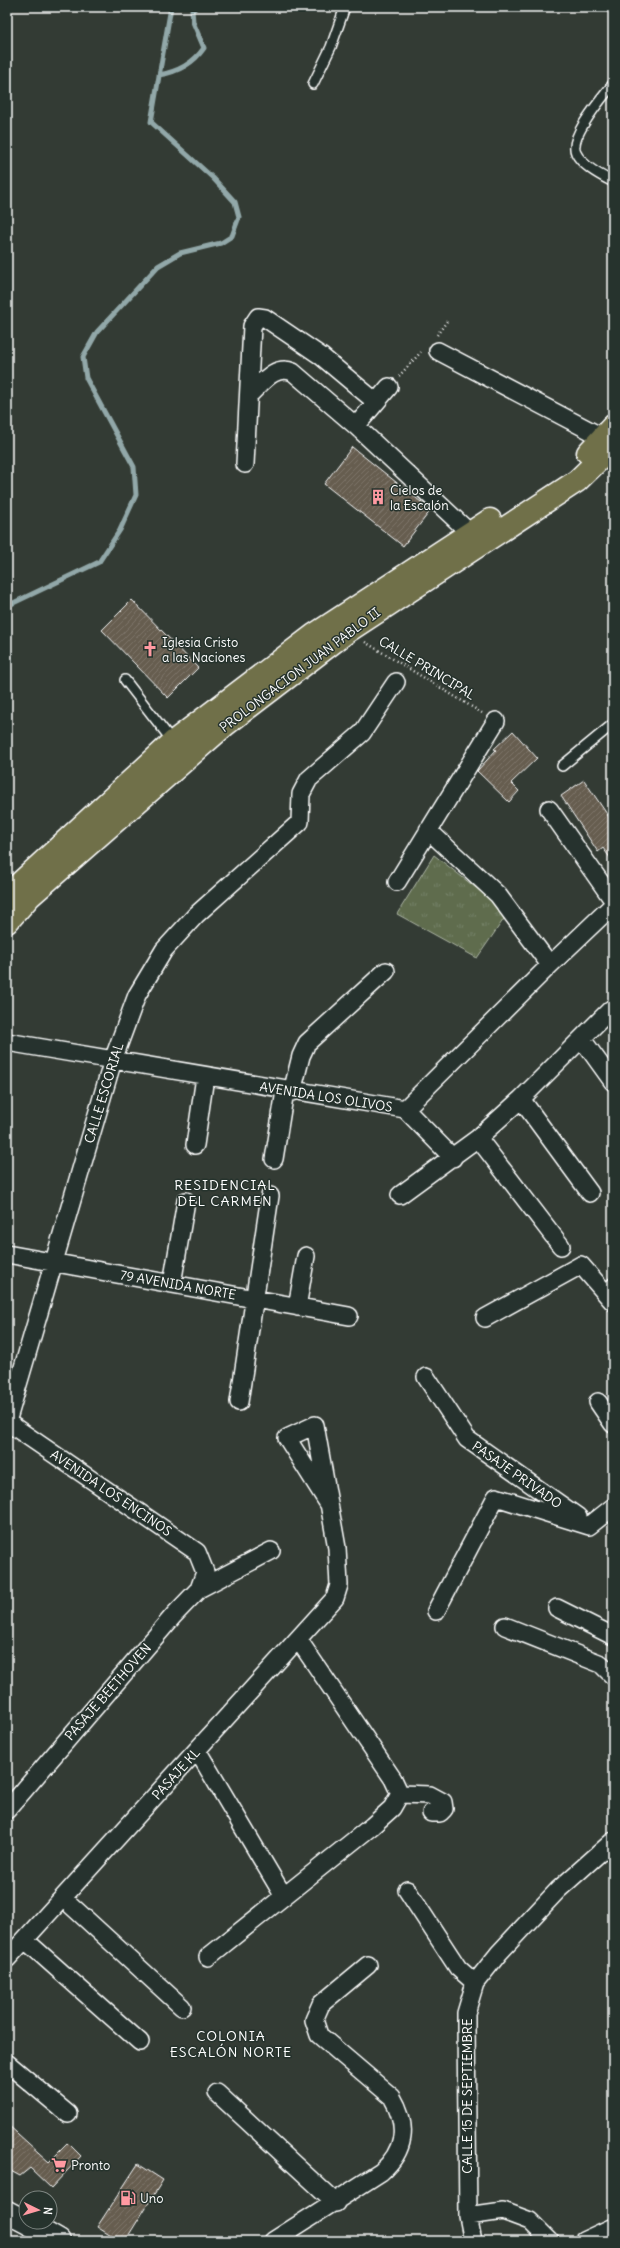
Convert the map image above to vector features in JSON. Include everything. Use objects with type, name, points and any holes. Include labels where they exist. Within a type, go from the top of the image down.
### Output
[{"type":"main road","name":"PROLONGACION JUAN PABLO II","points":[[7,895],[173,742],[314,635],[574,465],[610,437]]},
{"type":"main road","name":"PROLONGACION JUAN PABLO II","points":[[7,922],[30,896],[225,725],[348,631],[576,482],[610,437]]},
{"type":"main road","points":[[7,2212],[18,2218]]},
{"type":"main road","points":[[40,2230],[59,2241]]},
{"type":"street","points":[[245,464],[250,394],[252,326],[258,317],[265,318],[321,356],[376,402]]},
{"type":"street","points":[[432,347],[610,437]]},
{"type":"street","points":[[250,394],[274,372],[290,371],[356,426],[470,533]]},
{"type":"street","points":[[356,426],[389,387]]},
{"type":"street","name":"CALLE ESCORIAL","points":[[7,1422],[113,1060],[137,995],[164,950],[196,916],[300,822],[301,794],[309,779],[362,733],[396,682]]},
{"type":"street","points":[[397,882],[496,721]]},
{"type":"street","points":[[549,809],[613,900]]},
{"type":"street","points":[[428,830],[498,896],[550,965]]},
{"type":"street","name":"AVENIDA LOS OLIVOS","points":[[7,1042],[288,1091],[405,1109],[550,965],[613,905]]},
{"type":"street","points":[[274,1160],[288,1091],[307,1043],[386,971]]},
{"type":"street","points":[[400,1195],[453,1158],[478,1138],[521,1099],[611,1009]]},
{"type":"street","points":[[582,1039],[613,1082]]},
{"type":"street","points":[[195,1145],[205,1077]]},
{"type":"street","points":[[521,1099],[590,1193]]},
{"type":"street","points":[[405,1109],[453,1158]]},
{"type":"street","points":[[478,1138],[561,1246]]},
{"type":"street","points":[[239,1402],[270,1196]]},
{"type":"street","points":[[172,1284],[186,1201]]},
{"type":"street","name":"79 AVENIDA NORTE","points":[[7,1254],[349,1316]]},
{"type":"street","points":[[297,1306],[306,1256]]},
{"type":"street","points":[[485,1318],[581,1265],[610,1292]]},
{"type":"street","name":"PASAJE PRIVADO","points":[[426,1377],[467,1439],[589,1526]]},
{"type":"street","points":[[598,1402],[613,1424]]},
{"type":"street","name":"AVENIDA LOS ENCINOS","points":[[7,1422],[197,1552],[205,1572]]},
{"type":"street","points":[[436,1611],[496,1497],[589,1526],[612,1509]]},
{"type":"street","name":"PASAJE KL","points":[[7,1959],[335,1598],[339,1585],[334,1525],[328,1503]]},
{"type":"street","points":[[199,1589],[272,1550]]},
{"type":"street","name":"PASAJE BEETHOVEN","points":[[7,1810],[174,1615],[199,1589],[205,1572]]},
{"type":"street","points":[[557,1608],[613,1636]]},
{"type":"street","points":[[505,1626],[601,1664],[613,1676]]},
{"type":"street","points":[[298,1639],[393,1779],[400,1794]]},
{"type":"street","points":[[197,1750],[282,1895]]},
{"type":"street","points":[[400,1794],[430,1795],[443,1802],[444,1809],[440,1814],[431,1813]]},
{"type":"street","points":[[208,1957],[282,1895],[392,1808],[400,1794]]},
{"type":"street","name":"CALLE 15 DE SEPTIEMBRE","points":[[473,2241],[468,2216],[466,2013],[475,1983],[499,1953],[558,1890],[613,1841]]},
{"type":"street","points":[[407,1890],[458,1968],[475,1983]]},
{"type":"street","points":[[63,1898],[182,2007]]},
{"type":"street","points":[[24,1940],[140,2042]]},
{"type":"street","points":[[273,2241],[336,2203],[381,2172],[392,2162],[400,2149],[403,2128],[400,2109],[392,2098],[319,2035],[314,2020],[321,2004],[368,1965]]},
{"type":"street","points":[[7,2063],[68,2114]]},
{"type":"street","points":[[217,2093],[336,2203]]},
{"type":"street","points":[[468,2216],[503,2211],[530,2222],[550,2241]]},
{"type":"street","points":[[583,2241],[613,2227]]},
{"type":"lane","points":[[313,84],[331,47],[345,7]]},
{"type":"lane","points":[[613,84],[586,120],[575,140],[576,153],[589,166],[613,182]]},
{"type":"lane","points":[[125,680],[173,742]]},
{"type":"lane","points":[[562,766],[613,724]]},
{"type":"path","points":[[389,387],[432,347],[447,321]]},
{"type":"path","name":"CALLE PRINCIPAL","points":[[348,631],[496,721]]},
{"type":"green space","points":[[434,855],[508,913],[477,958],[397,914]]},
{"type":"building","name":"Cielos de la Escalón","points":[[352,447],[431,510],[403,546],[324,484]]},
{"type":"building","name":"Iglesia Cristo a las Naciones","points":[[132,600],[198,668],[168,698],[102,630]]},
{"type":"building","points":[[513,731],[537,758],[511,783],[519,791],[509,802],[477,771],[496,750],[494,749]]},
{"type":"building","points":[[584,780],[613,823],[613,862],[603,848],[598,852],[561,796]]},
{"type":"building","points":[[7,2124],[49,2162],[68,2143],[81,2156],[51,2188],[30,2168],[20,2176],[7,2169]]},
{"type":"building","points":[[138,2164],[163,2180],[125,2241],[119,2241],[97,2227]]},
{"type":"waterway","points":[[7,606],[99,562],[120,530],[136,495],[134,467],[86,378],[83,357],[97,332],[158,266],[180,253],[221,243],[232,236],[239,217],[235,202],[213,178],[151,122],[171,7]]},
{"type":"waterway","points":[[159,75],[172,72],[190,63],[204,48],[193,22],[192,10],[197,7]]},
{"type":"place","name":"Cielos de la Escalón","points":[[378,497]]},
{"type":"place","name":"Iglesia Cristo a las Naciones","points":[[150,649]]},
{"type":"place","name":"Pronto","points":[[59,2165]]},
{"type":"place","name":"Uno","points":[[128,2198]]},
{"type":"district","name":"RESIDENCIAL DEL CARMEN","points":[[225,1194]]},
{"type":"district","name":"COLONIA ESCALÓN NORTE","points":[[231,2044]]}]
